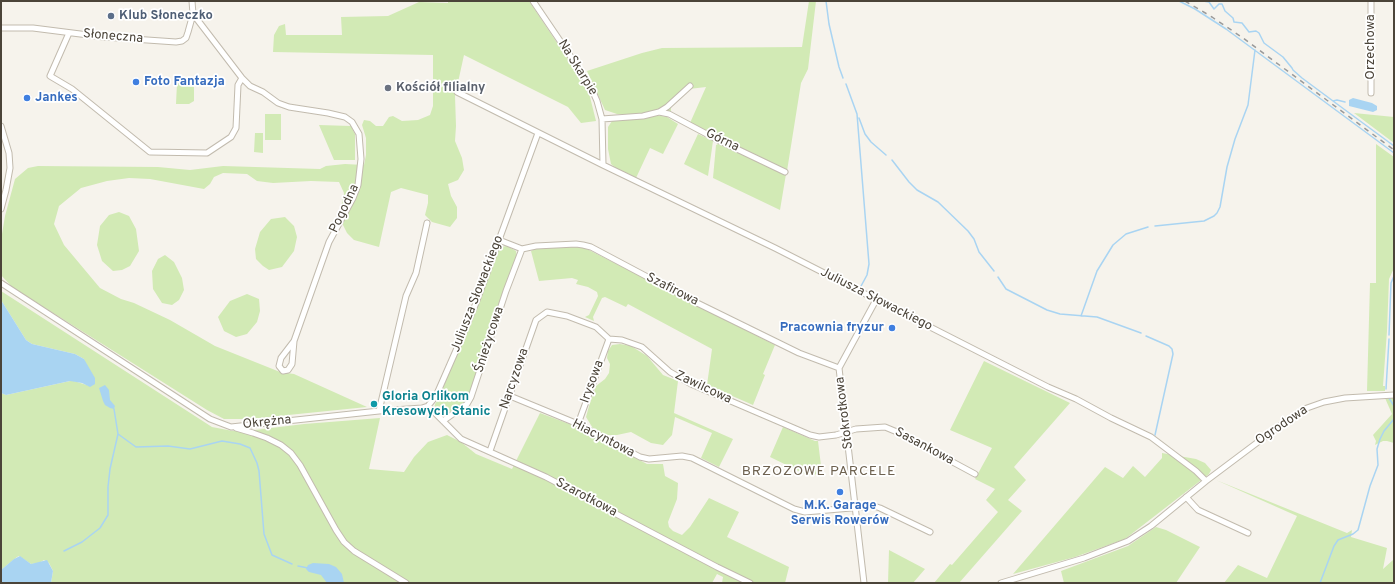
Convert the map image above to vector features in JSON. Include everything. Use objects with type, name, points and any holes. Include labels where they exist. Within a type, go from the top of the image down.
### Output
[{"type":"street","name":"Słoneczna","points":[[1,28],[33,28],[69,33],[176,42],[182,41],[186,38],[192,14],[192,1]]},
{"type":"street","name":"Na Skarpie","points":[[533,1],[592,89],[602,119],[603,165]]},
{"type":"street","name":"Orzechowa","points":[[1371,1],[1371,93]]},
{"type":"street","name":"Pogodna","points":[[192,14],[242,78],[250,86],[263,92],[278,103],[289,107],[345,117],[352,122],[359,134],[361,159],[358,185],[353,198],[329,242],[294,341],[292,364],[288,370],[283,370],[279,366],[281,358],[294,341]]},
{"type":"street","points":[[69,33],[50,76],[72,89],[150,152],[207,153],[231,137],[236,128],[238,85],[242,78]]},
{"type":"street","points":[[602,119],[643,116],[659,112],[667,107],[690,86]]},
{"type":"street","name":"Juliusza Słowackiego","points":[[457,92],[603,165],[775,248],[1048,387],[1151,437],[1196,471],[1206,481]]},
{"type":"street","name":"Górna","points":[[659,112],[669,114],[716,139],[785,172]]},
{"type":"street","points":[[1,126],[10,160],[9,179],[1,209]]},
{"type":"street","name":"Juliusza Słowackiego","points":[[428,406],[436,396],[476,303],[538,132]]},
{"type":"street","points":[[427,223],[416,273],[406,296],[379,411],[416,409],[428,406]]},
{"type":"street","points":[[499,240],[522,249]]},
{"type":"street","name":"Szafirowa","points":[[522,249],[536,246],[576,244],[591,247],[689,299],[792,349],[839,368]]},
{"type":"street","name":"Śnieżycowa","points":[[443,421],[467,404],[471,397],[506,291],[522,249]]},
{"type":"street","name":"Okrężna","points":[[1,283],[210,419],[231,427],[379,411]]},
{"type":"street","name":"Stokrotkowa","points":[[864,583],[839,368],[876,300]]},
{"type":"street","name":"Narcyzowa","points":[[490,451],[536,320],[547,312],[567,316],[596,327],[609,339]]},
{"type":"street","name":"Irysowa","points":[[578,424],[609,339]]},
{"type":"street","name":"Zawilcowa","points":[[609,339],[622,340],[642,347],[670,372],[691,384],[810,435],[818,437],[847,432]]},
{"type":"street","name":"Hiacyntowa","points":[[510,396],[578,424],[640,457],[649,459],[682,456],[692,458],[800,511],[805,512],[874,506],[930,532]]},
{"type":"street","name":"Ogrodowa","points":[[1001,583],[1084,558],[1128,541],[1151,526],[1206,481],[1289,419],[1307,408],[1324,402],[1345,398],[1394,396]]},
{"type":"street","name":"Szarotkowa","points":[[428,406],[461,438],[546,477],[750,583]]},
{"type":"street","points":[[231,427],[267,438],[281,445],[291,453],[300,464],[344,542],[354,551],[406,583]]},
{"type":"street","name":"Sasankowa","points":[[847,432],[856,429],[885,427],[975,474]]},
{"type":"street","points":[[1186,497],[1198,510],[1248,533]]},
{"type":"green space","points":[[448,1],[529,1],[588,89],[596,121],[581,123],[568,107],[464,55],[455,96],[455,141],[462,158],[464,170],[458,180],[448,184],[451,196],[457,207],[457,218],[450,227],[432,222],[425,215],[428,195],[401,188],[391,192],[379,247],[354,240],[347,233],[339,217],[344,193],[339,182],[311,181],[273,183],[257,181],[247,174],[223,173],[214,177],[210,184],[204,189],[150,179],[129,178],[107,181],[81,188],[59,206],[54,224],[64,245],[100,288],[121,299],[134,303],[170,320],[215,346],[280,372],[294,374],[367,407],[249,419],[224,419],[207,410],[12,287],[1,275],[1,240],[5,216],[15,179],[28,168],[38,166],[158,167],[190,170],[223,166],[320,169],[326,166],[345,164],[364,165],[366,155],[366,138],[362,125],[364,120],[370,121],[376,126],[383,126],[389,117],[393,116],[402,121],[418,120],[430,115],[433,106],[433,55],[273,52],[274,35],[279,26],[285,24],[286,35],[342,35],[341,17],[388,16],[419,2],[448,3]]},
{"type":"green space","points":[[809,1],[816,1],[808,69],[801,83],[787,171],[690,123],[706,87],[689,89],[671,106],[671,112],[652,111],[637,115],[617,114],[605,110],[587,71],[662,48],[802,47]]},
{"type":"green space","points":[[177,83],[190,83],[194,87],[194,101],[189,104],[176,104]]},
{"type":"green space","points":[[1354,113],[1394,117],[1394,143]]},
{"type":"green space","points":[[265,114],[281,114],[281,140],[265,140]]},
{"type":"green space","points":[[655,115],[667,117],[678,124],[663,154],[650,148],[636,178],[621,172],[611,164],[608,149],[608,127],[612,121],[621,118]]},
{"type":"green space","points":[[319,125],[351,126],[355,134],[355,160],[334,160]]},
{"type":"green space","points":[[255,133],[263,133],[263,153],[254,152]]},
{"type":"green space","points":[[698,134],[713,141],[708,176],[684,164]]},
{"type":"green space","points":[[720,143],[786,174],[780,210],[713,178],[716,145]]},
{"type":"green space","points":[[1376,144],[1394,157],[1394,268],[1389,279],[1383,386],[1385,386],[1385,391],[1367,391],[1370,283],[1376,283]]},
{"type":"green space","points":[[119,212],[129,216],[136,229],[139,251],[130,266],[122,270],[113,271],[102,261],[97,245],[100,226],[109,215]]},
{"type":"green space","points":[[285,217],[294,226],[297,237],[294,251],[282,267],[269,270],[256,259],[255,249],[260,232],[271,219]]},
{"type":"green space","points":[[507,246],[516,251],[517,257],[504,290],[467,401],[445,416],[434,409],[435,404],[439,398],[500,247]]},
{"type":"green space","points":[[581,247],[589,250],[775,345],[763,374],[765,375],[753,405],[707,385],[712,349],[628,304],[626,307],[605,297],[602,298],[593,317],[594,321],[585,317],[589,315],[598,296],[597,292],[588,287],[576,284],[578,280],[572,278],[539,281],[531,251],[535,249]]},
{"type":"green space","points":[[165,255],[174,262],[182,278],[184,290],[179,300],[172,305],[162,303],[153,289],[152,271],[158,259]]},
{"type":"green space","points":[[1,291],[212,427],[233,431],[255,430],[304,424],[380,418],[369,469],[404,472],[414,457],[428,442],[447,435],[461,442],[476,454],[512,469],[540,413],[572,425],[647,464],[663,464],[665,476],[678,483],[677,499],[668,522],[669,527],[673,531],[682,535],[690,527],[709,498],[739,512],[727,537],[789,567],[785,583],[722,583],[723,577],[717,574],[712,583],[51,583],[53,571],[49,563],[44,560],[39,563],[31,564],[19,556],[1,570],[1,393],[6,395],[70,381],[90,386],[84,359],[75,354],[32,344],[26,340],[1,300]]},
{"type":"green space","points":[[247,294],[259,299],[260,311],[257,322],[247,334],[236,337],[224,331],[218,317],[230,301]]},
{"type":"green space","points":[[620,344],[631,346],[647,356],[663,375],[678,381],[674,413],[733,439],[719,467],[701,458],[712,433],[675,417],[672,435],[663,445],[651,443],[631,432],[617,435],[606,435],[594,430],[586,417],[589,406],[596,386],[605,379],[609,373],[610,364],[607,358],[608,351],[612,345]]},
{"type":"green space","points":[[984,361],[1070,403],[1014,467],[1026,480],[1008,500],[1022,511],[959,583],[934,583],[950,564],[952,565],[998,512],[986,500],[995,489],[975,479],[992,448],[950,430]]},
{"type":"green space","points":[[1385,398],[1394,398],[1394,443],[1383,441],[1375,445],[1376,441],[1373,435],[1392,414]]},
{"type":"green space","points":[[783,427],[818,441],[822,474],[807,475],[770,457]]},
{"type":"green space","points":[[1162,453],[1196,459],[1205,463],[1211,470],[1209,474],[1125,539],[1075,557],[1013,574],[1105,467],[1123,478],[1133,466],[1145,477],[1162,458]]},
{"type":"green space","points":[[1216,480],[1347,533],[1352,530],[1351,537],[1387,548],[1383,569],[1393,560],[1394,561],[1394,583],[1224,583],[1238,565],[1267,578],[1297,516]]},
{"type":"green space","points":[[1156,527],[1166,530],[1200,547],[1176,583],[1064,583],[1061,571],[1128,546]]},
{"type":"green space","points":[[889,550],[925,569],[913,583],[888,583]]},
{"type":"water","points":[[1353,98],[1372,103],[1377,106],[1377,110],[1373,112],[1349,106],[1349,100]]},
{"type":"water","points":[[1,300],[26,340],[32,344],[75,354],[84,359],[95,378],[95,384],[90,387],[82,383],[70,381],[6,395],[1,393]]},
{"type":"water","points":[[105,385],[109,390],[110,400],[115,406],[114,409],[105,405],[103,401],[99,388]]},
{"type":"water","points":[[20,556],[31,564],[47,560],[53,571],[51,583],[1,583],[1,570]]},
{"type":"water","points":[[313,563],[329,564],[336,567],[342,574],[344,583],[327,583],[321,575],[309,572],[306,569],[308,565]]},
{"type":"waterway","points":[[826,1],[829,24],[843,78]]},
{"type":"waterway","points":[[1179,1],[1195,9],[1226,29],[1394,153]]},
{"type":"waterway","points":[[1203,1],[1209,2],[1214,9],[1219,4],[1222,4],[1225,11],[1233,18],[1234,22],[1242,23],[1249,32],[1256,31],[1259,33],[1264,43],[1283,57],[1293,70],[1302,78],[1333,101],[1337,100],[1345,102]]},
{"type":"waterway","points":[[1155,226],[1204,221],[1217,213],[1220,207],[1227,167],[1235,139],[1248,105],[1255,50]]},
{"type":"waterway","points":[[846,84],[857,114]]},
{"type":"waterway","points":[[1333,101],[1394,146]]},
{"type":"waterway","points":[[857,114],[869,264],[867,275],[860,288]]},
{"type":"waterway","points":[[859,118],[865,134],[871,142],[886,155]]},
{"type":"waterway","points":[[892,160],[917,190],[938,202],[968,231],[974,239],[979,252],[994,271]]},
{"type":"waterway","points":[[1081,316],[1097,271],[1113,245],[1126,234],[1148,227]]},
{"type":"waterway","points":[[1389,335],[1391,283],[1394,276]]},
{"type":"waterway","points":[[998,277],[1006,289],[1047,310],[1060,314],[1097,317],[1141,333]]},
{"type":"waterway","points":[[1146,336],[1169,346],[1172,349],[1173,354],[1155,435]]},
{"type":"waterway","points":[[1386,389],[1389,339]]},
{"type":"waterway","points":[[1389,398],[1394,406]]},
{"type":"waterway","points":[[114,409],[118,434],[136,447],[168,446],[190,449],[222,441],[240,444],[250,448],[259,471],[264,534],[272,555],[292,564]]},
{"type":"waterway","points":[[1320,583],[1334,546],[1338,540],[1353,534],[1358,530],[1370,486],[1378,465],[1377,449],[1380,439],[1384,431],[1394,419]]},
{"type":"waterway","points":[[64,551],[82,542],[100,528],[108,515],[108,487],[110,469],[118,434]]},
{"type":"waterway","points":[[298,566],[308,568]]},
{"type":"railway","points":[[1185,1],[1243,38],[1394,150]]},
{"type":"place","name":"Klub Słoneczko","points":[[111,16]]},
{"type":"place","name":"Foto Fantazja","points":[[136,82]]},
{"type":"place","name":"Kościół filialny","points":[[388,88]]},
{"type":"place","name":"Jankes","points":[[27,98]]},
{"type":"place","name":"Pracownia fryzur","points":[[892,328]]},
{"type":"place","name":"Gloria Orlikom Kresowych Stanic","points":[[374,404]]},
{"type":"place","name":"M.K. Garage Serwis Rowerów","points":[[840,492]]},
{"type":"district","name":"BRZOZOWE PARCELE","points":[[819,472]]}]
